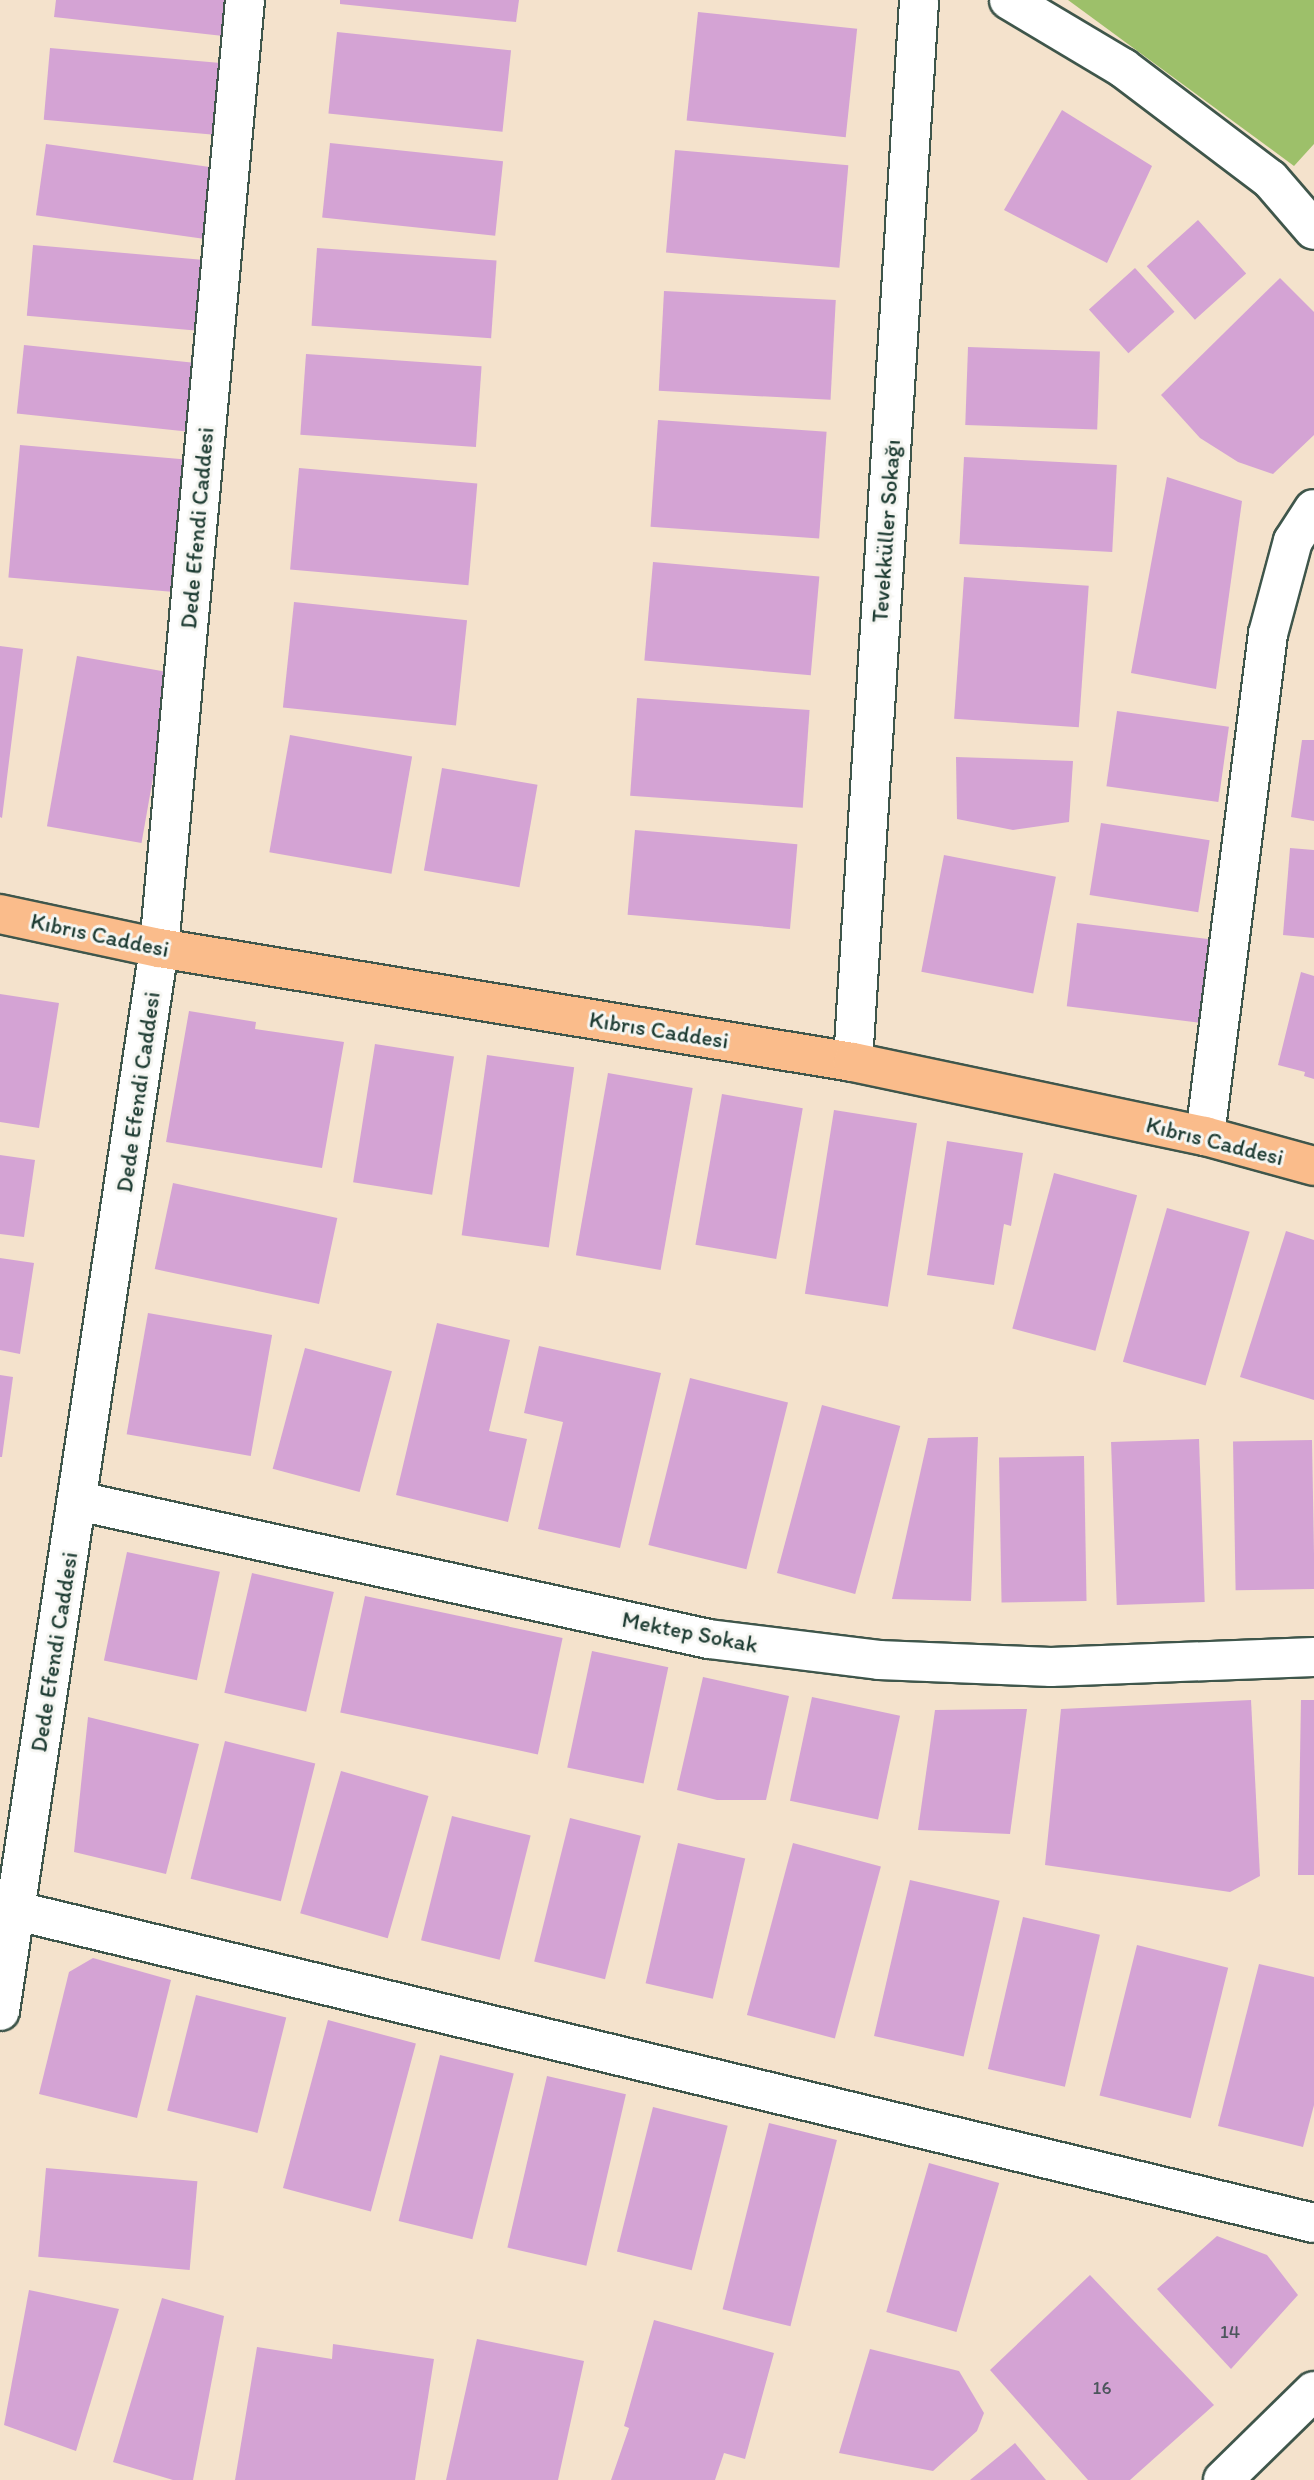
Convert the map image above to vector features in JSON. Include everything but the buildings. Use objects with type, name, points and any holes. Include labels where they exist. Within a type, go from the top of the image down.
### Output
[{"type":"main road","name":"Kıbrıs Caddesi","points":[[0,914],[159,948],[853,1062],[1205,1136],[1314,1166]]},
{"type":"street","name":"Dede Efendi Caddesi","points":[[0,2011],[159,948],[245,0]]},
{"type":"street","name":"Tevekküller Sokağı","points":[[853,1062],[919,0]]},
{"type":"street","points":[[1009,0],[1134,76],[1270,179],[1314,230]]},
{"type":"street","points":[[1205,1136],[1268,634],[1293,541],[1314,509]]},
{"type":"street","name":"Mektep Sokak","points":[[78,1501],[709,1639],[879,1660],[1051,1667],[1314,1657]]},
{"type":"street","points":[[13,1910],[1314,2223]]},
{"type":"street","points":[[1223,2480],[1314,2391]]},
{"type":"green space","points":[[1068,0],[1314,0],[1314,144],[1294,166]]}]
